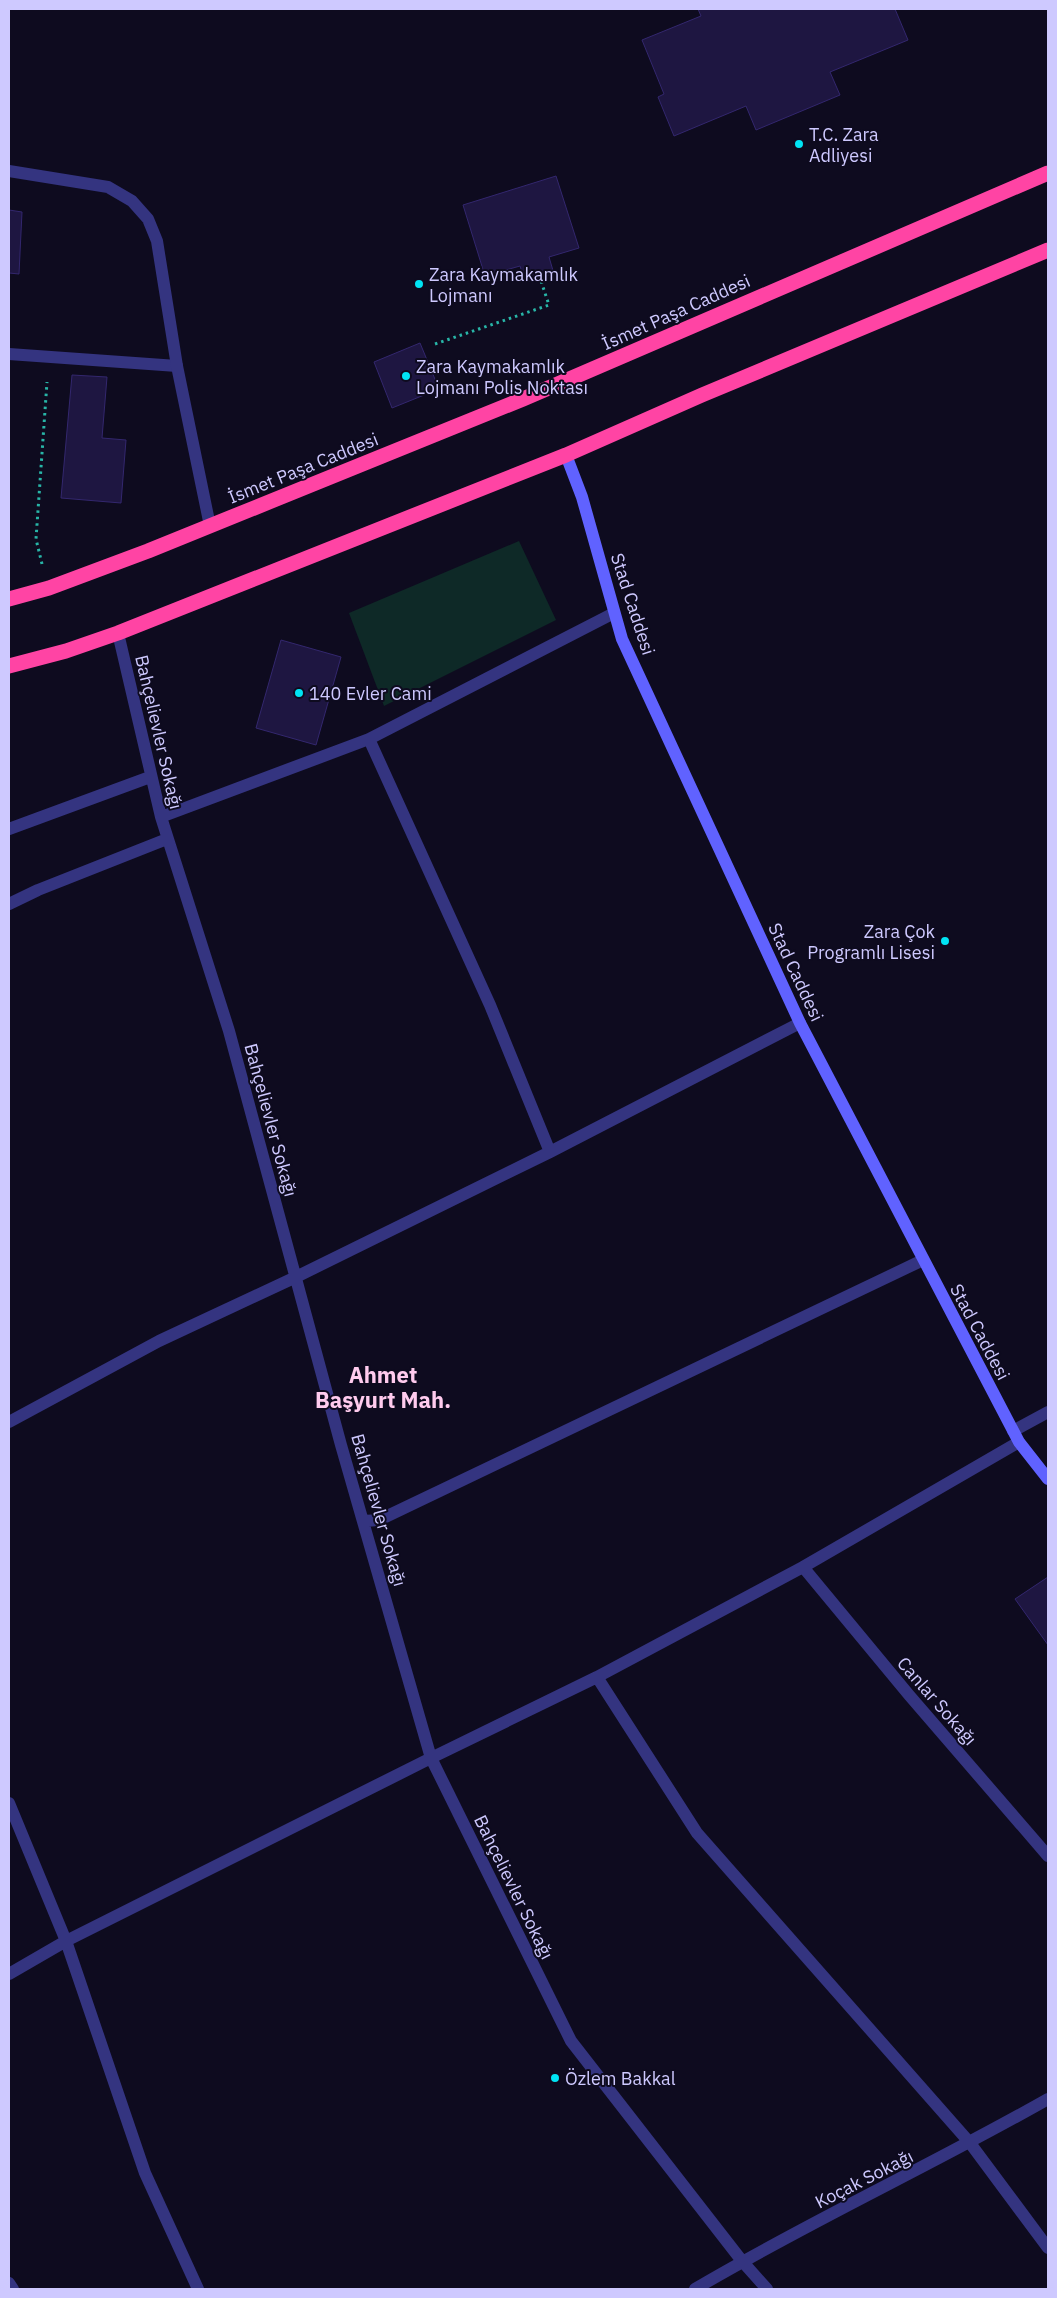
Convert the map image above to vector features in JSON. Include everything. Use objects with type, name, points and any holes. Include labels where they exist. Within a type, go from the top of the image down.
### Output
[{"type":"highway","name":"İsmet Paşa Caddesi","points":[[9,599],[49,588],[210,526],[523,399],[1048,173]]},
{"type":"highway","points":[[9,666],[66,651],[118,633],[566,455],[702,394],[1048,250]]},
{"type":"street","points":[[9,171],[108,187],[121,192],[148,219],[157,241],[177,366],[210,526]]},
{"type":"street","points":[[9,354],[177,366]]},
{"type":"street","name":"Stad Caddesi","points":[[566,455],[582,497],[622,639],[800,1023],[1016,1436],[1048,1480]]},
{"type":"street","points":[[161,817],[369,739],[614,613]]},
{"type":"street","name":"Bahçelievler Sokağı","points":[[118,633],[150,776],[167,839],[229,1031],[341,1445],[431,1758],[570,2041],[742,2261],[767,2289]]},
{"type":"street","points":[[369,739],[490,1005],[550,1152]]},
{"type":"street","points":[[9,829],[150,776]]},
{"type":"street","points":[[9,904],[38,890],[167,839]]},
{"type":"street","points":[[9,1422],[159,1340],[296,1277],[550,1152],[800,1023]]},
{"type":"street","points":[[364,1521],[379,1520],[923,1260]]},
{"type":"street","points":[[9,1974],[66,1941],[597,1677],[803,1567],[1016,1436],[1048,1412]]},
{"type":"street","name":"Canlar Sokağı","points":[[803,1567],[903,1688],[1048,1856]]},
{"type":"street","points":[[597,1677],[697,1834],[970,2143],[1048,2248]]},
{"type":"street","points":[[9,1803],[66,1941],[144,2173],[192,2281],[198,2289]]},
{"type":"street","name":"Koçak Sokağı","points":[[695,2289],[742,2261],[970,2143],[1048,2099]]},
{"type":"street","points":[[9,2283],[13,2289]]},
{"type":"path","points":[[435,344],[550,305],[540,278]]},
{"type":"path","points":[[49,356],[36,539],[49,588]]},
{"type":"green space","points":[[519,541],[556,620],[384,706],[349,613]]},
{"type":"building","name":"T.C. Zara Adliyesi","points":[[698,9],[895,9],[908,40],[830,72],[840,95],[756,130],[746,106],[674,136],[658,97],[664,94],[642,40],[701,16]]},
{"type":"building","name":"Zara Kaymakamlık Lojmanı","points":[[556,176],[579,248],[549,257],[554,274],[525,282],[520,266],[485,276],[463,205]]},
{"type":"building","points":[[9,210],[22,212],[19,274],[9,273]]},
{"type":"building","name":"Zara Kaymakamlık Lojmanı Polis Noktası","points":[[420,343],[439,389],[392,408],[374,362]]},
{"type":"building","points":[[72,375],[107,377],[102,438],[126,440],[121,503],[61,498]]},
{"type":"building","name":"140 Evler Cami","points":[[281,640],[341,657],[316,745],[256,728]]},
{"type":"building","points":[[1048,1577],[1048,1645],[1015,1599]]},
{"type":"place","name":"T.C. Zara Adliyesi","points":[[799,144]]},
{"type":"place","name":"Zara Kaymakamlık Lojmanı","points":[[419,284]]},
{"type":"place","name":"Zara Kaymakamlık Lojmanı Polis Noktası","points":[[406,376]]},
{"type":"place","name":"140 Evler Cami","points":[[299,693]]},
{"type":"place","name":"Zara Çok Programlı Lisesi","points":[[945,941]]},
{"type":"place","name":"Özlem Bakkal","points":[[555,2078]]},
{"type":"district","name":"Ahmet Başyurt Mah.","points":[[383,1386]]}]
